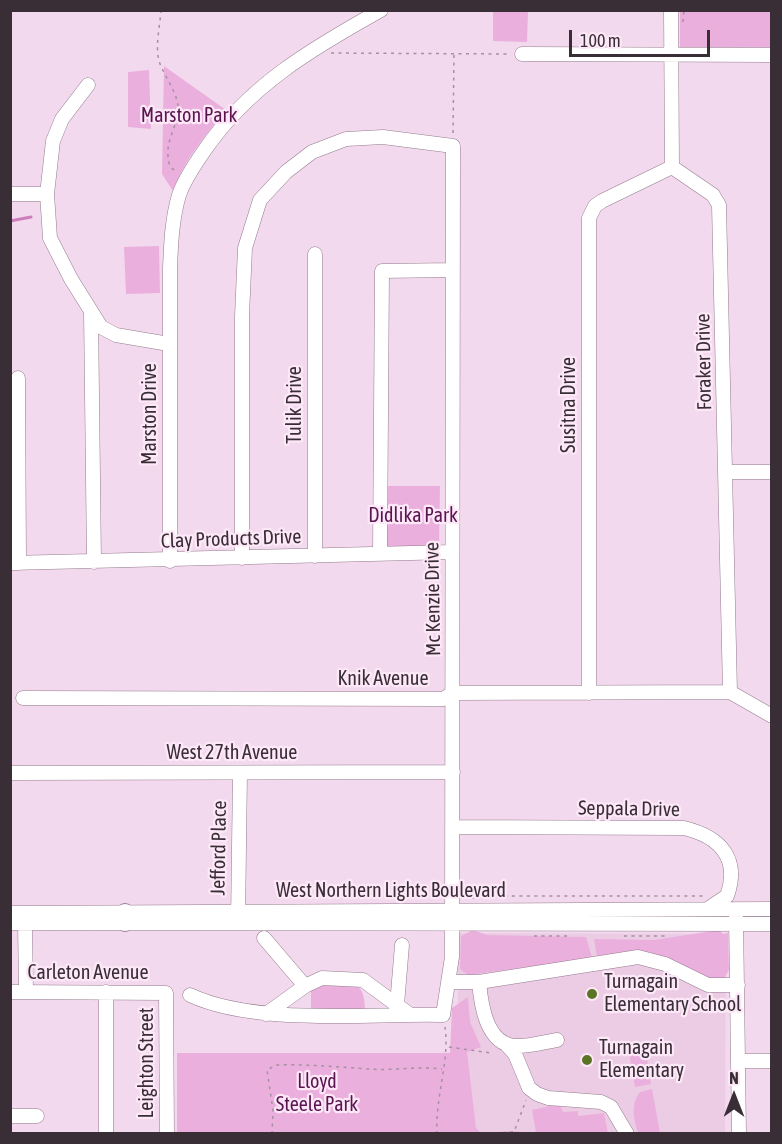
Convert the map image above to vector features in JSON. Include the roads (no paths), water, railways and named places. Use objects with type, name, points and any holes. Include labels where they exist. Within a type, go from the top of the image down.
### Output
[{"type":"street","name":"Marston Drive","points":[[170,561],[170,268],[173,225],[180,193],[221,126],[244,101],[295,60],[381,10]]},
{"type":"street","points":[[671,10],[672,167]]},
{"type":"street","points":[[522,54],[771,55]]},
{"type":"street","points":[[88,85],[56,130],[47,194],[50,238],[91,312],[108,332],[170,344]]},
{"type":"street","name":"Mc Kenzie Drive","points":[[242,558],[242,316],[245,248],[260,200],[286,172],[312,152],[346,139],[383,137],[453,146],[453,772],[450,982],[443,1014],[408,1014]]},
{"type":"street","name":"Foraker Drive","points":[[672,167],[713,195],[719,205],[730,692]]},
{"type":"street","name":"Susitna Drive","points":[[589,693],[589,218],[595,206],[603,201],[672,167]]},
{"type":"street","points":[[10,194],[47,194]]},
{"type":"street","name":"Tulik Drive","points":[[315,254],[315,556]]},
{"type":"street","points":[[380,554],[382,271],[452,270]]},
{"type":"street","points":[[91,312],[94,562]]},
{"type":"street","points":[[15,563],[18,378]]},
{"type":"street","points":[[726,472],[771,472]]},
{"type":"street","name":"Clay Products Drive","points":[[15,563],[170,561],[452,552]]},
{"type":"street","points":[[730,692],[771,716]]},
{"type":"street","name":"Knik Avenue","points":[[23,698],[443,699],[453,693],[730,692]]},
{"type":"street","name":"West 27th Avenue","points":[[10,773],[453,772]]},
{"type":"street","name":"Jefford Place","points":[[238,917],[240,773]]},
{"type":"street","name":"Seppala Drive","points":[[452,827],[684,828],[699,832],[713,839],[730,860],[731,884],[727,896],[718,904],[705,909]]},
{"type":"street","points":[[736,909],[739,1134]]},
{"type":"street","name":"West Northern Lights Boulevard","points":[[452,917],[771,909]]},
{"type":"street","name":"West Northern Lights Boulevard","points":[[10,913],[125,918]]},
{"type":"street","name":"West Northern Lights Boulevard","points":[[18,922],[125,918],[452,917],[771,924]]},
{"type":"street","points":[[18,922],[26,992]]},
{"type":"street","points":[[264,938],[305,986]]},
{"type":"street","points":[[397,1005],[402,945]]},
{"type":"street","points":[[450,982],[479,982],[638,957],[665,964],[708,985],[738,985]]},
{"type":"street","points":[[266,1014],[305,986],[322,978],[363,980],[408,1014]]},
{"type":"street","points":[[479,982],[485,1017],[496,1035],[520,1062],[529,1088],[548,1098],[588,1100],[611,1107],[627,1134]]},
{"type":"street","name":"Carleton Avenue","points":[[10,992],[166,993]]},
{"type":"street","points":[[106,992],[106,1134]]},
{"type":"street","name":"Leighton Street","points":[[166,993],[166,1134]]},
{"type":"street","points":[[190,995],[211,1005],[266,1014],[408,1014]]},
{"type":"street","points":[[505,1043],[515,1046],[557,1040]]},
{"type":"street","points":[[739,1060],[771,1060]]},
{"type":"street","points":[[10,1116],[38,1116]]},
{"type":"waterway","points":[[10,221],[31,217]]},
{"type":"place","name":"Turnagain Elementary School","points":[[592,994]]},
{"type":"place","name":"Turnagain Elementary","points":[[587,1060]]},
{"type":"park label","name":"Marston Park","points":[[189,116]]},
{"type":"park label","name":"Didlika Park","points":[[413,516]]},
{"type":"park label","name":"Lloyd Steele Park","points":[[317,1094]]}]
